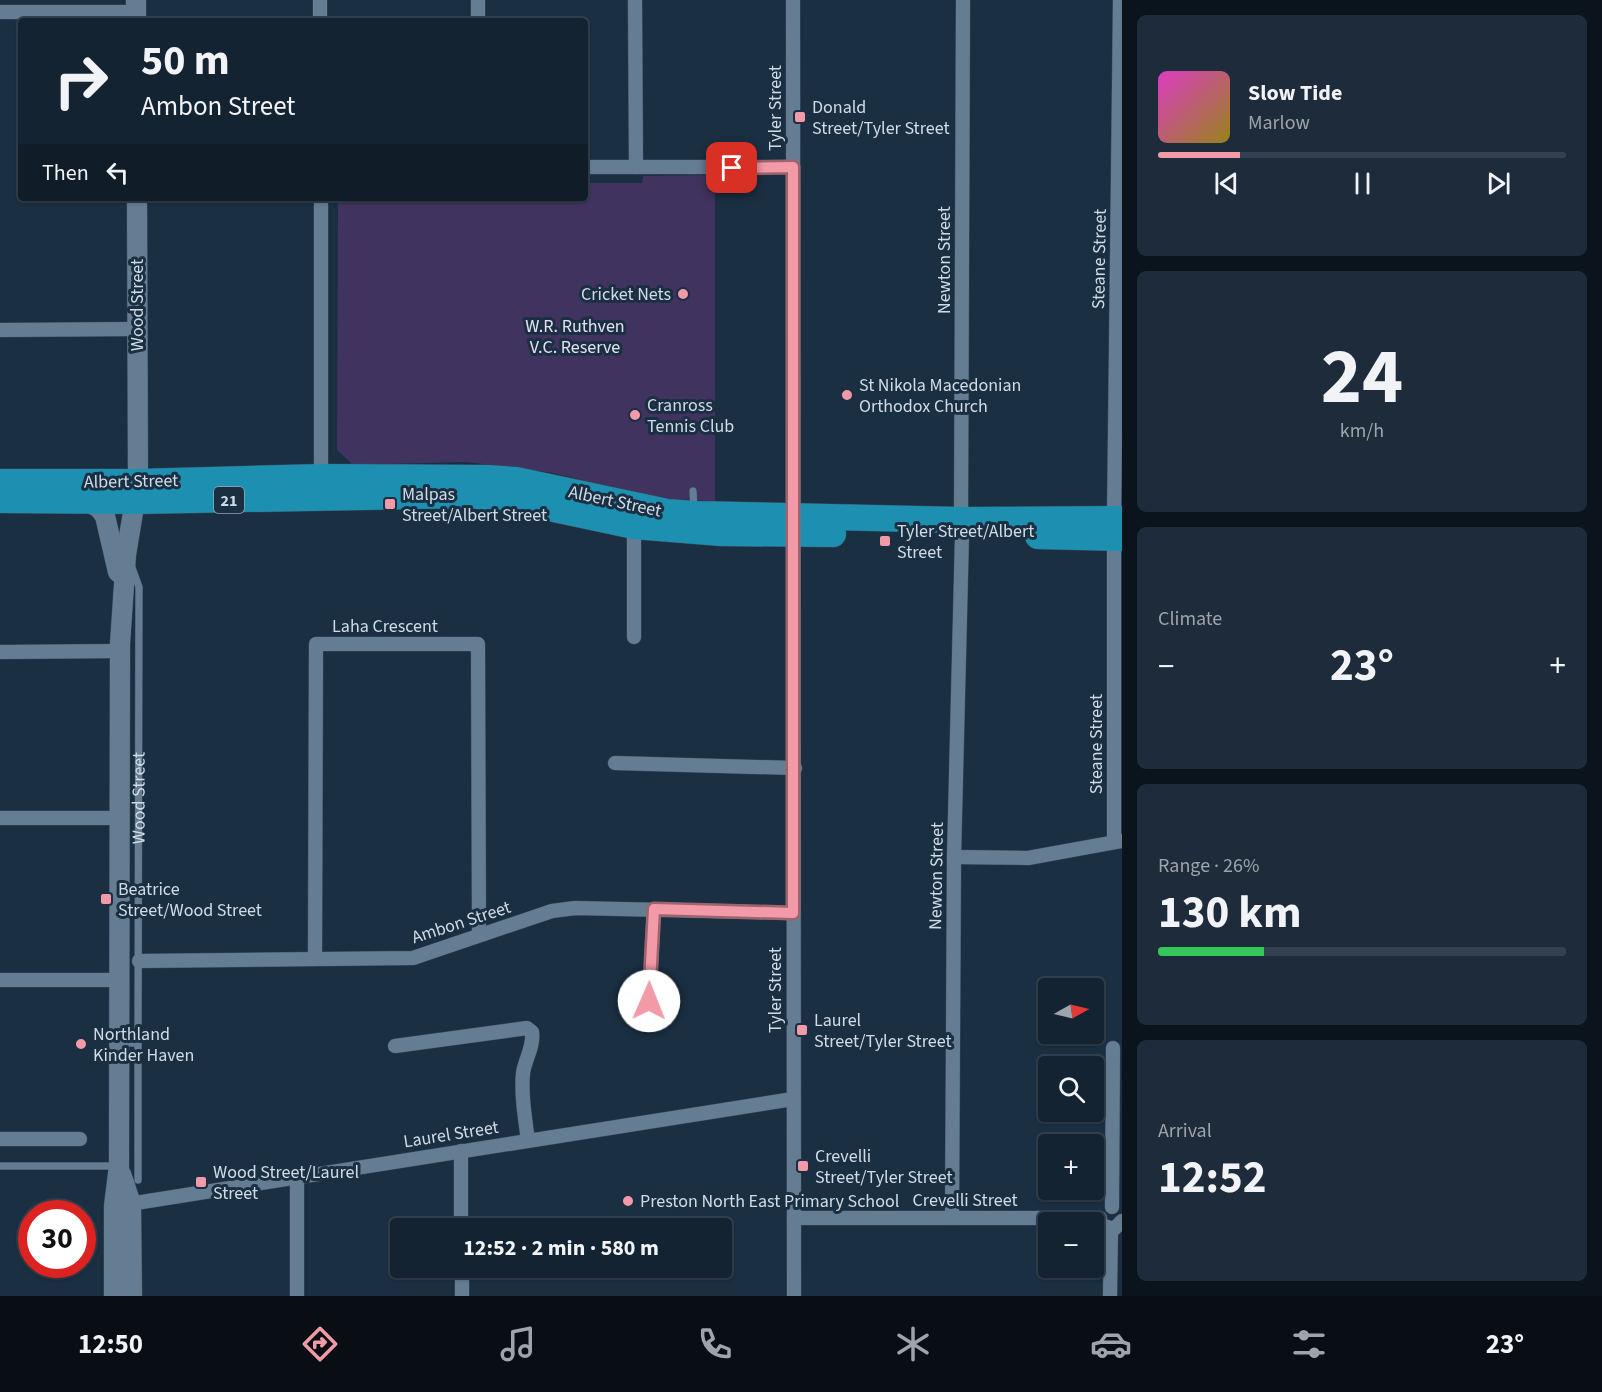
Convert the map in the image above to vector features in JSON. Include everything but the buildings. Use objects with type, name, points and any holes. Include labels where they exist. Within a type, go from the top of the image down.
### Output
[{"type":"highway","name":"Albert Street","points":[[0,482],[137,491],[321,487],[514,490],[667,512],[694,502],[792,524]]},
{"type":"highway","name":"Albert Street","points":[[514,490],[634,526],[721,533],[792,524],[1118,528]]},
{"type":"highway","name":"Albert Street","points":[[0,500],[85,500],[137,491]]},
{"type":"street","points":[[320,0],[320,18]]},
{"type":"street","points":[[478,0],[478,18]]},
{"type":"street","points":[[635,0],[636,167]]},
{"type":"street","name":"Tyler Street","points":[[793,0],[794,1296]]},
{"type":"street","name":"Newton Street","points":[[952,1218],[954,857],[961,527],[963,0]]},
{"type":"street","name":"Steane Street","points":[[1118,841],[1120,0]]},
{"type":"street","points":[[0,12],[136,11]]},
{"type":"street","points":[[588,167],[793,167]]},
{"type":"street","name":"Wood Street","points":[[132,1296],[119,1166],[118,980],[122,596],[126,555],[137,491],[137,201]]},
{"type":"street","points":[[321,201],[321,487]]},
{"type":"street","points":[[0,330],[137,329]]},
{"type":"street","points":[[85,500],[99,508],[105,516],[113,544],[122,596]]},
{"type":"street","points":[[634,526],[634,637]]},
{"type":"street","name":"Laha Crescent","points":[[315,958],[316,644],[478,644],[479,934]]},
{"type":"street","points":[[0,652],[120,651]]},
{"type":"street","points":[[615,763],[795,768]]},
{"type":"street","points":[[0,818],[119,818]]},
{"type":"street","points":[[954,857],[1028,858],[1118,841]]},
{"type":"street","name":"Ambon Street","points":[[139,961],[413,958],[552,911],[575,908],[793,913]]},
{"type":"street","points":[[649,1001],[654,909]]},
{"type":"street","points":[[0,980],[118,980]]},
{"type":"street","points":[[395,1046],[527,1028],[532,1032],[534,1041],[524,1070],[523,1103],[528,1140]]},
{"type":"street","points":[[1102,1212],[1117,1211],[1113,1048]]},
{"type":"street","name":"Laurel Street","points":[[122,1205],[794,1099]]},
{"type":"street","points":[[0,1139],[80,1139]]},
{"type":"street","points":[[461,1151],[461,1218]]},
{"type":"street","points":[[297,1178],[297,1296]]},
{"type":"street","name":"Wood Street","points":[[114,1296],[122,1205]]},
{"type":"street","name":"Crevelli Street","points":[[794,1218],[1038,1218]]},
{"type":"street","points":[[1110,1296],[1116,1225]]},
{"type":"street","points":[[462,1278],[462,1296]]},
{"type":"lane","name":"Wood Street","points":[[126,555],[139,587],[138,1180]]},
{"type":"lane","points":[[119,1043],[138,1043]]},
{"type":"lane","points":[[0,1166],[119,1166]]},
{"type":"green space","name":"W.R. Ruthven V.C. Reserve","points":[[715,175],[715,501],[673,499],[638,494],[553,473],[465,462],[353,465],[337,450],[338,201],[588,201],[588,183],[642,183],[643,176]]},
{"type":"place","name":"Donald Street/Tyler Street","points":[[800,117]]},
{"type":"place","name":"Cricket Nets","points":[[683,294]]},
{"type":"place","name":"St Nikola Macedonian Orthodox Church","points":[[847,395]]},
{"type":"place","name":"Cranross Tennis Club","points":[[635,415]]},
{"type":"place","name":"Malpas Street/Albert Street","points":[[390,504]]},
{"type":"place","name":"Tyler Street/Albert Street","points":[[885,541]]},
{"type":"place","name":"Beatrice Street/Wood Street","points":[[106,899]]},
{"type":"place","name":"Laurel Street/Tyler Street","points":[[802,1030]]},
{"type":"place","name":"Northland Kinder Haven","points":[[81,1044]]},
{"type":"place","name":"Crevelli Street/Tyler Street","points":[[803,1166]]},
{"type":"place","name":"Wood Street/Laurel Street","points":[[201,1182]]},
{"type":"place","name":"Preston North East Primary School","points":[[628,1201]]},
{"type":"route","points":[[649,1001],[654,909],[793,913],[795,768],[792,533],[793,167],[732,168]]}]
